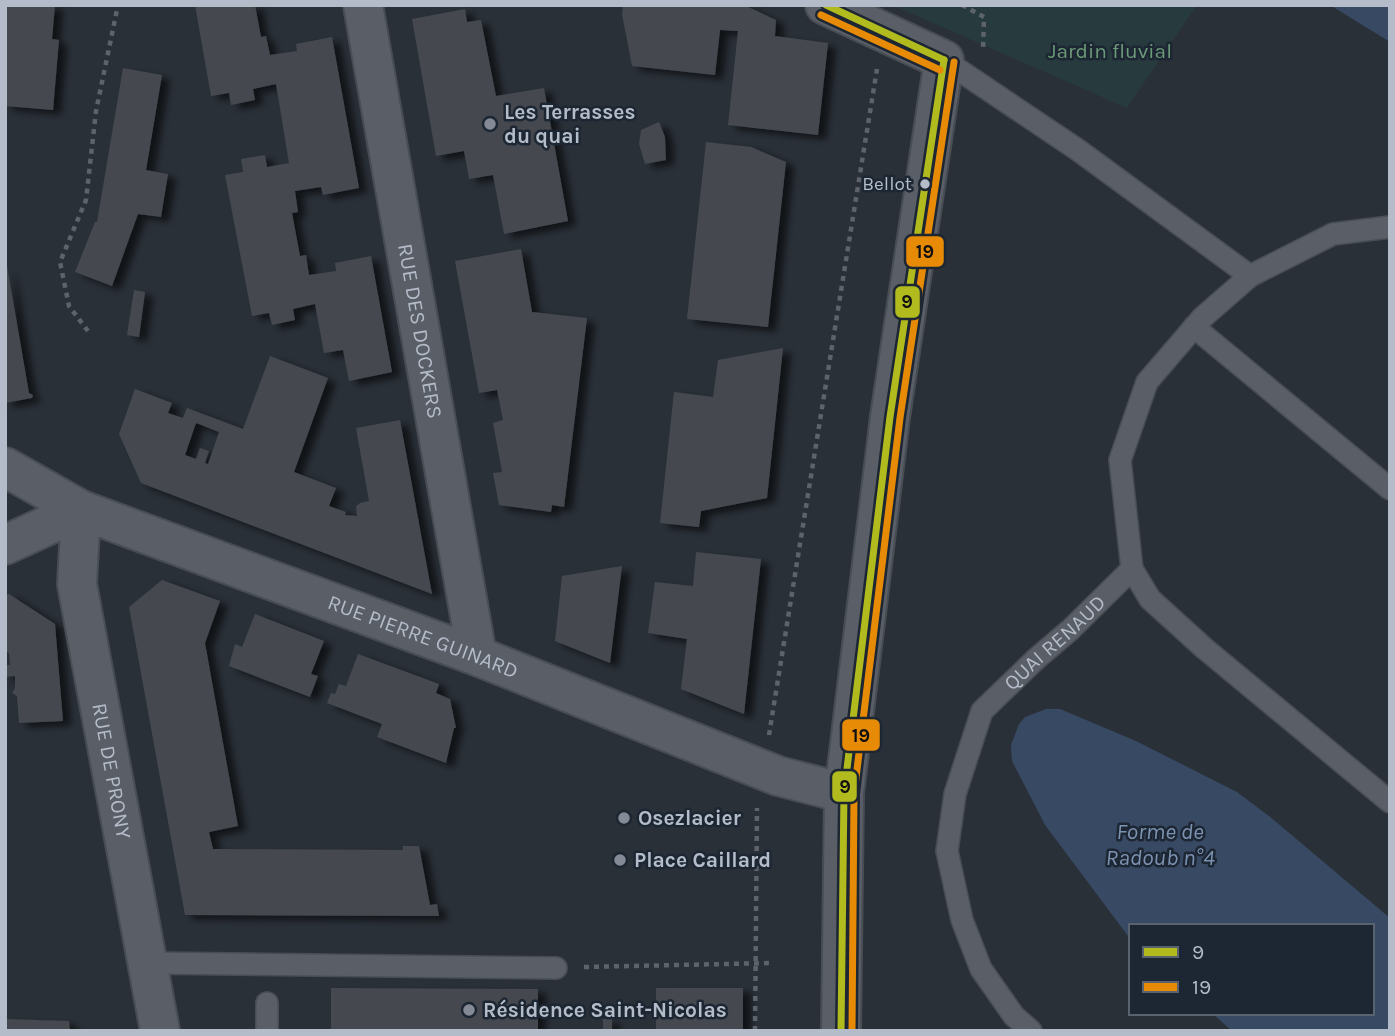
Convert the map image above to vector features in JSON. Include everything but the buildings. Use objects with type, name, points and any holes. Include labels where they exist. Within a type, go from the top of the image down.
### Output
[{"type":"street","name":"RUE DES DOCKERS","points":[[363,5],[477,656]]},
{"type":"street","points":[[825,5],[944,60],[890,417],[844,793],[841,1031]]},
{"type":"street","name":"RUE PIERRE GUINARD","points":[[5,467],[81,510],[477,656],[778,776],[844,793]]},
{"type":"street","points":[[5,545],[81,510]]},
{"type":"street","name":"RUE DE PRONY","points":[[81,510],[77,584],[160,1031]]},
{"type":"lane","points":[[944,60],[1078,150],[1250,276]]},
{"type":"lane","points":[[1390,227],[1334,234],[1250,276],[1194,327],[1147,382],[1120,460],[1132,569],[1150,599],[1204,648],[1390,802]]},
{"type":"lane","points":[[1194,327],[1390,489]]},
{"type":"lane","name":"QUAI RENAUD","points":[[1031,1031],[1014,1016],[981,969],[962,920],[947,851],[955,794],[982,711],[1132,569]]},
{"type":"lane","points":[[149,964],[556,968]]},
{"type":"lane","points":[[267,1003],[267,1031]]},
{"type":"path","points":[[88,331],[69,306],[60,262],[86,200],[96,111],[118,5]]},
{"type":"path","points":[[962,5],[984,17]]},
{"type":"path","points":[[755,1031],[757,768],[769,737],[883,33]]},
{"type":"path","points":[[556,968],[772,963]]},
{"type":"green space","name":"Jardin fluvial","points":[[892,5],[1197,5],[1127,108]]},
{"type":"water","points":[[1330,5],[1390,5],[1390,42]]},
{"type":"water","name":"Forme de Radoub n°4","points":[[1046,709],[1060,709],[1136,741],[1237,792],[1390,918],[1390,1031],[1232,1031],[1214,1015],[1374,1015],[1374,924],[1129,924],[1129,937],[1045,825],[1012,761],[1011,745],[1019,724],[1025,717]]},
{"type":"transit line","name":"9","points":[[826,5],[944,60]]},
{"type":"transit line","name":"19","points":[[821,15],[940,70]]},
{"type":"transit line","name":"9","points":[[841,1031],[844,793],[890,417],[944,60]]},
{"type":"transit line","name":"19","points":[[852,1031],[854,794],[900,418],[954,62]]},
{"type":"place","name":"Les Terrasses du quai","points":[[490,124]]},
{"type":"place","name":"Bellot","points":[[925,184]]},
{"type":"place","name":"Osezlacier","points":[[624,818]]},
{"type":"place","name":"Place Caillard","points":[[620,860]]},
{"type":"place","name":"Résidence Saint-Nicolas","points":[[469,1010]]}]
